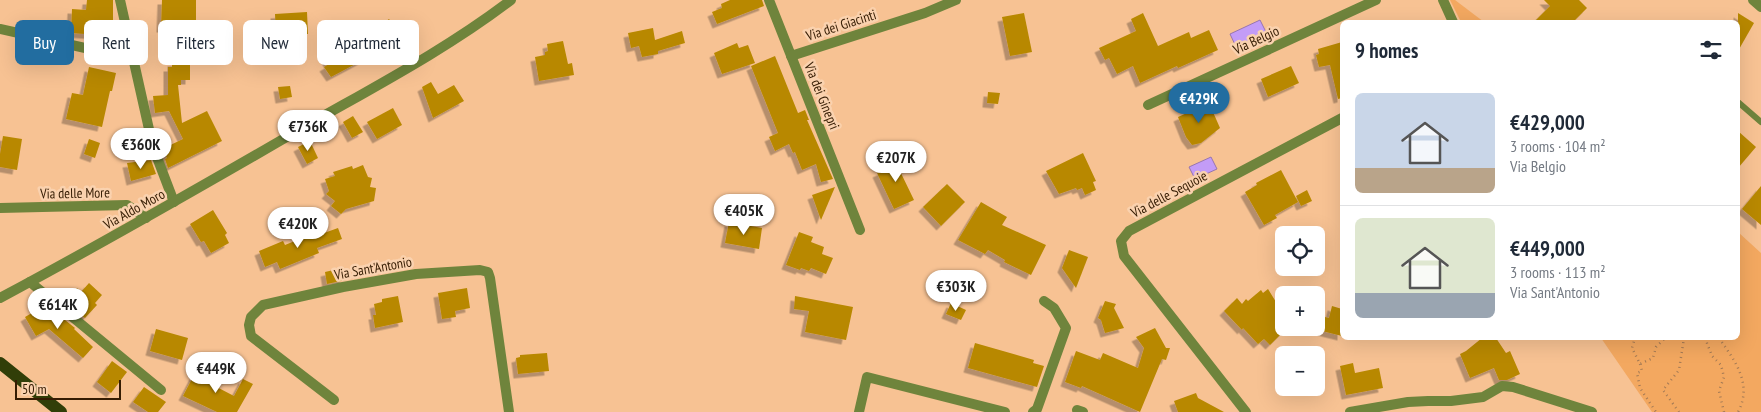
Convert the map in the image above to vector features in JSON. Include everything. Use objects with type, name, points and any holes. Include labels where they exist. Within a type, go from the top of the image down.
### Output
[{"type":"main road","points":[[0,362],[61,412]]},
{"type":"street","points":[[120,0],[125,20]]},
{"type":"street","name":"Via Aldo Moro","points":[[0,298],[146,218],[434,52],[479,24],[511,0]]},
{"type":"street","name":"Via dei Ginepri","points":[[769,0],[860,230]]},
{"type":"street","name":"Via dei Giacinti","points":[[791,56],[925,13],[956,0]]},
{"type":"street","name":"Via Belgio","points":[[1148,105],[1376,0]]},
{"type":"street","points":[[1444,0],[1453,20]]},
{"type":"street","points":[[1753,0],[1761,7]]},
{"type":"street","points":[[0,29],[84,48]]},
{"type":"street","points":[[135,65],[153,147],[174,202]]},
{"type":"street","name":"Via delle Sequoie","points":[[1246,412],[1124,256],[1121,241],[1129,231],[1340,119]]},
{"type":"street","name":"Via delle More","points":[[0,208],[127,205],[146,218]]},
{"type":"street","name":"Via Sant'Antonio","points":[[334,400],[251,336],[249,325],[251,317],[263,305],[343,287],[416,274],[480,270],[488,272],[490,278],[509,412]]},
{"type":"street","points":[[30,282],[161,390]]},
{"type":"street","points":[[1033,412],[1037,409],[1066,328],[1054,308],[1044,301]]},
{"type":"street","points":[[859,412],[867,377],[1005,412]]},
{"type":"street","points":[[1350,412],[1408,402],[1428,400],[1451,402],[1483,397],[1502,386],[1513,387],[1592,412]]},
{"type":"lane","points":[[1740,104],[1761,122]]},
{"type":"path","points":[[1635,340],[1632,348],[1642,370],[1637,373],[1640,388],[1656,412]]},
{"type":"path","points":[[1640,364],[1653,358],[1656,346],[1663,340]]},
{"type":"path","points":[[1679,412],[1663,390],[1679,370],[1684,340]]},
{"type":"path","points":[[1706,340],[1712,356],[1721,365],[1724,377],[1719,391],[1724,412]]},
{"type":"path","points":[[1721,340],[1738,366],[1744,383],[1742,406],[1738,412]]},
{"type":"shaded area","points":[[1450,0],[1455,0],[1481,20],[1460,20]]},
{"type":"shaded area","points":[[1260,20],[1267,34],[1237,49],[1230,34]]},
{"type":"shaded area","points":[[1211,157],[1217,169],[1195,179],[1189,167]]},
{"type":"shaded area","points":[[1740,234],[1761,253],[1761,412],[1652,412],[1602,340],[1740,340]]},
{"type":"building","points":[[87,0],[113,0],[113,20],[84,20],[84,34],[74,33],[72,9],[86,10]]},
{"type":"building","points":[[162,0],[196,0],[196,20],[161,20]]},
{"type":"building","points":[[730,0],[762,0],[764,6],[717,24],[712,12],[722,8],[721,4]]},
{"type":"building","points":[[1544,0],[1579,0],[1587,8],[1575,20],[1536,20],[1550,6]]},
{"type":"building","points":[[307,12],[308,34],[307,20],[275,20],[275,14]]},
{"type":"building","points":[[1024,13],[1032,52],[1010,56],[1002,17]]},
{"type":"building","points":[[1143,13],[1158,46],[1189,32],[1191,38],[1209,30],[1218,50],[1140,83],[1133,66],[1117,74],[1109,58],[1105,60],[1099,48],[1136,31],[1131,19]]},
{"type":"building","points":[[1738,13],[1754,23],[1740,48],[1740,20],[1738,20]]},
{"type":"building","points":[[653,28],[655,40],[682,31],[685,43],[658,51],[658,54],[642,57],[639,46],[631,48],[628,33]]},
{"type":"building","points":[[563,41],[568,64],[572,63],[574,75],[539,81],[535,57],[545,55],[545,52],[548,51],[547,44]]},
{"type":"building","points":[[737,43],[739,48],[748,45],[755,63],[722,74],[714,53]]},
{"type":"building","points":[[1340,43],[1340,98],[1338,99],[1330,65],[1319,67],[1316,55],[1319,54],[1318,49]]},
{"type":"building","points":[[775,56],[798,113],[805,110],[809,120],[807,120],[833,179],[821,182],[816,164],[802,170],[795,152],[793,153],[789,144],[775,151],[769,137],[778,133],[751,66]]},
{"type":"building","points":[[172,65],[190,65],[190,80],[181,80],[181,85],[178,85],[182,123],[207,111],[222,141],[168,168],[165,159],[167,158],[162,149],[183,139],[169,111],[155,113],[153,96],[168,95],[168,67],[172,67]]},
{"type":"building","points":[[327,65],[354,65],[331,77],[324,67]]},
{"type":"building","points":[[1291,66],[1299,83],[1268,97],[1261,79]]},
{"type":"building","points":[[89,67],[116,73],[102,127],[66,119],[72,93],[83,95]]},
{"type":"building","points":[[431,82],[438,94],[454,85],[464,101],[433,118],[422,87]]},
{"type":"building","points":[[290,86],[292,97],[280,99],[278,87]]},
{"type":"building","points":[[988,92],[1000,93],[998,104],[987,103]]},
{"type":"building","points":[[1209,103],[1220,128],[1201,143],[1192,145],[1186,137],[1178,117]]},
{"type":"building","points":[[393,108],[402,125],[377,139],[367,122]]},
{"type":"building","points":[[353,116],[363,132],[352,138],[343,122]]},
{"type":"building","points":[[1740,133],[1756,147],[1740,166]]},
{"type":"building","points":[[3,136],[22,139],[17,170],[0,167]]},
{"type":"building","points":[[89,139],[100,143],[95,158],[84,154]]},
{"type":"building","points":[[310,141],[318,158],[307,164],[298,147]]},
{"type":"building","points":[[905,152],[909,162],[898,167],[914,200],[894,209],[877,173],[896,164],[894,156]]},
{"type":"building","points":[[1083,153],[1096,181],[1093,182],[1096,190],[1085,195],[1082,188],[1077,190],[1076,188],[1059,194],[1046,171]]},
{"type":"building","points":[[151,160],[156,174],[131,181],[127,163]]},
{"type":"building","points":[[363,165],[368,177],[372,178],[370,187],[376,188],[374,201],[346,209],[341,214],[331,206],[335,201],[326,194],[329,191],[325,179],[335,176],[333,172],[352,166],[353,169]]},
{"type":"building","points":[[1281,170],[1298,202],[1275,215],[1277,218],[1264,225],[1245,192],[1257,185],[1256,183]]},
{"type":"building","points":[[947,184],[965,202],[941,226],[923,207]]},
{"type":"building","points":[[1761,186],[1761,225],[1742,209]]},
{"type":"building","points":[[835,187],[821,220],[812,195]]},
{"type":"building","points":[[1307,190],[1312,201],[1301,206],[1296,196]]},
{"type":"building","points":[[981,202],[1007,217],[1002,225],[1046,245],[1031,275],[1004,262],[1005,260],[988,250],[985,254],[958,240]]},
{"type":"building","points":[[213,210],[227,233],[225,235],[229,243],[211,253],[204,241],[201,242],[190,224]]},
{"type":"building","points":[[729,222],[762,228],[759,249],[725,243]]},
{"type":"building","points":[[338,228],[342,239],[317,248],[319,253],[280,269],[277,262],[265,267],[259,251],[283,241],[285,245],[312,234],[313,237]]},
{"type":"building","points":[[799,232],[813,237],[811,242],[824,247],[822,254],[833,258],[826,274],[811,268],[809,271],[801,268],[800,270],[786,265]]},
{"type":"building","points":[[1069,250],[1088,257],[1076,288],[1062,268]]},
{"type":"building","points":[[342,268],[345,280],[327,284],[325,272]]},
{"type":"building","points":[[89,283],[102,295],[95,303],[97,305],[85,318],[65,302],[77,288],[81,292]]},
{"type":"building","points":[[467,288],[470,308],[455,311],[456,317],[442,319],[438,293]]},
{"type":"building","points":[[1268,289],[1275,300],[1275,336],[1279,336],[1270,345],[1264,339],[1258,344],[1224,311],[1237,298],[1242,304],[1246,299],[1248,301],[1261,290],[1263,293]]},
{"type":"building","points":[[398,296],[403,322],[375,328],[373,315],[376,315],[374,304],[382,302],[382,299]]},
{"type":"building","points":[[795,296],[853,307],[846,340],[805,332],[809,311],[794,309]]},
{"type":"building","points":[[1105,301],[1116,304],[1114,308],[1124,328],[1105,333],[1101,320],[1098,318]]},
{"type":"building","points":[[951,303],[966,310],[961,320],[946,314]]},
{"type":"building","points":[[44,306],[46,310],[50,308],[75,328],[93,347],[83,358],[49,329],[36,336],[25,317]]},
{"type":"building","points":[[1332,306],[1340,308],[1340,336],[1325,332],[1325,317],[1329,318]]},
{"type":"building","points":[[1155,328],[1166,348],[1170,348],[1166,360],[1162,359],[1140,412],[1082,386],[1081,388],[1065,382],[1076,351],[1100,360],[1103,353],[1138,368],[1144,348],[1136,337]]},
{"type":"building","points":[[156,329],[188,338],[182,360],[150,351]]},
{"type":"building","points":[[1480,340],[1497,340],[1506,353],[1510,351],[1520,374],[1507,380],[1499,380],[1494,368],[1470,378],[1460,354]]},
{"type":"building","points":[[975,343],[1034,360],[1033,363],[1044,366],[1037,387],[968,368]]},
{"type":"building","points":[[547,353],[549,371],[518,374],[516,358],[520,357],[520,355]]},
{"type":"building","points":[[112,361],[127,372],[111,393],[97,382]]},
{"type":"building","points":[[1353,363],[1355,373],[1379,368],[1383,388],[1346,395],[1340,366]]},
{"type":"building","points":[[202,367],[212,372],[207,382],[234,396],[243,379],[253,384],[237,412],[217,412],[183,396],[194,375],[197,377]]},
{"type":"building","points":[[144,387],[166,402],[158,412],[148,412],[133,402]]},
{"type":"building","points":[[1196,393],[1198,398],[1224,412],[1178,412],[1174,401]]}]
